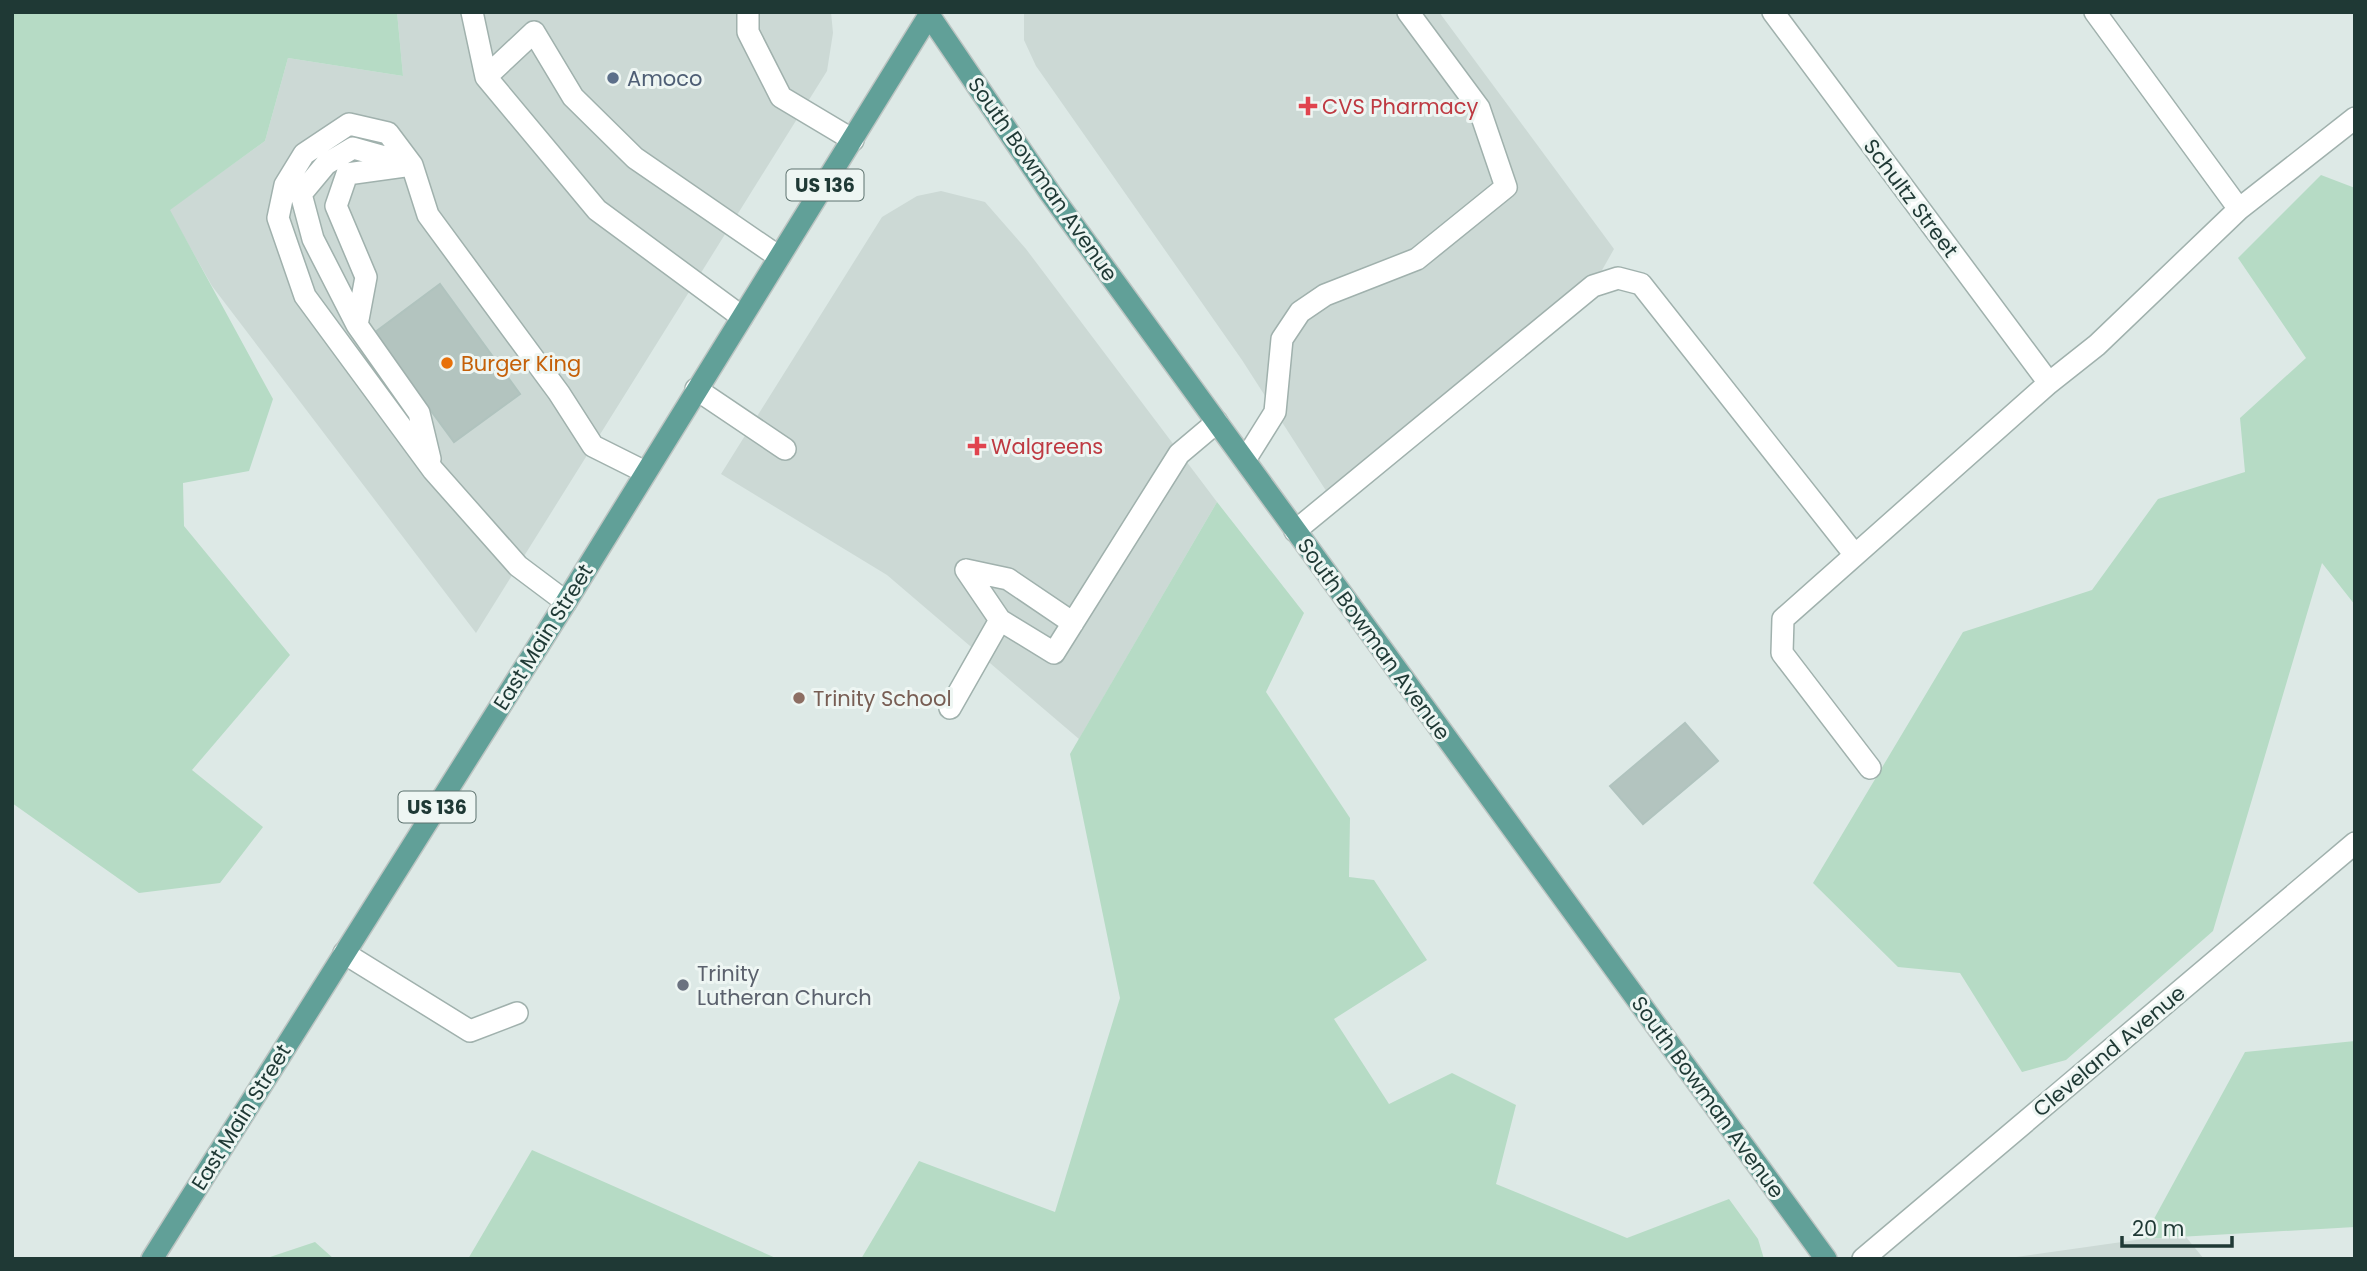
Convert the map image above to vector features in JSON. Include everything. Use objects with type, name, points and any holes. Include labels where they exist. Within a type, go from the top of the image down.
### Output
[{"type":"main road","name":"East Main Street","points":[[152,1259],[566,602],[929,13]]},
{"type":"main road","name":"South Bowman Avenue","points":[[929,13],[1051,193],[1826,1259]]},
{"type":"street","points":[[472,12],[486,77],[597,209],[742,317]]},
{"type":"street","points":[[748,12],[748,32],[781,97],[853,140]]},
{"type":"street","points":[[1245,460],[1275,412],[1282,339],[1300,312],[1325,295],[1417,259],[1506,187],[1479,108],[1408,12]]},
{"type":"street","name":"Schultz Street","points":[[1773,12],[2049,383]]},
{"type":"street","points":[[2095,12],[2239,209]]},
{"type":"street","points":[[486,77],[534,32],[573,97],[635,158],[779,257]]},
{"type":"street","points":[[1870,768],[1782,653],[1783,619],[2049,383],[2097,345],[2239,209],[2355,118]]},
{"type":"street","points":[[566,602],[517,566],[433,470],[304,296],[278,218],[285,185],[304,154],[349,124],[388,133],[412,164],[428,215],[559,393],[593,446],[645,472]]},
{"type":"street","points":[[412,164],[354,148],[326,164],[301,194],[313,239],[357,325],[419,413],[433,470]]},
{"type":"street","points":[[357,325],[366,276],[336,206],[347,174],[412,164]]},
{"type":"street","points":[[1295,531],[1593,286],[1618,278],[1641,284],[1855,555]]},
{"type":"street","points":[[696,389],[785,449]]},
{"type":"street","points":[[1073,623],[1008,579],[966,570],[1000,620],[1054,653],[1073,623],[1179,454],[1217,422]]},
{"type":"street","points":[[950,708],[1000,620]]},
{"type":"street","name":"Cleveland Avenue","points":[[1863,1259],[2355,843]]},
{"type":"street","points":[[345,953],[470,1031],[517,1013]]},
{"type":"shaded area","points":[[397,12],[831,12],[833,33],[827,71],[476,633],[212,286],[169,210],[265,141],[288,58],[403,76]]},
{"type":"shaded area","points":[[1024,12],[1439,12],[1614,249],[1593,286],[1332,500],[1242,360],[1036,66],[1024,40]]},
{"type":"shaded area","points":[[941,191],[985,202],[1026,249],[1217,502],[1079,739],[887,575],[721,474],[882,217],[917,196]]},
{"type":"shaded area","points":[[2186,1237],[2204,1259],[2002,1259],[2143,1239]]},
{"type":"green space","points":[[12,12],[397,12],[403,76],[288,58],[265,141],[170,210],[273,399],[249,471],[183,483],[184,526],[290,655],[192,770],[263,827],[220,883],[139,893],[12,803]]},
{"type":"green space","points":[[2321,175],[2355,188],[2355,605],[2322,563],[2213,931],[2066,1060],[2022,1072],[1960,973],[1898,967],[1813,883],[1963,632],[2092,590],[2158,499],[2245,472],[2240,418],[2306,358],[2238,258]]},
{"type":"green space","points":[[1217,502],[1304,613],[1266,692],[1350,818],[1349,877],[1374,880],[1427,960],[1334,1019],[1389,1104],[1452,1073],[1516,1105],[1496,1184],[1627,1238],[1729,1199],[1758,1239],[1764,1259],[861,1259],[919,1161],[1055,1212],[1120,998],[1070,754]]},
{"type":"green space","points":[[2355,1041],[2355,1227],[2143,1239],[2245,1052]]},
{"type":"green space","points":[[532,1150],[778,1259],[468,1259]]},
{"type":"green space","points":[[315,1242],[334,1259],[264,1259]]},
{"type":"building","name":"Burger King","points":[[440,284],[520,394],[454,442],[374,333]]},
{"type":"building","points":[[1685,723],[1718,761],[1643,824],[1610,786]]},
{"type":"place","name":"Amoco","points":[[613,78]]},
{"type":"place","name":"CVS Pharmacy","points":[[1308,106]]},
{"type":"place","name":"Burger King","points":[[447,363]]},
{"type":"place","name":"Walgreens","points":[[977,446]]},
{"type":"place","name":"Trinity School","points":[[799,698]]},
{"type":"place","name":"Trinity Lutheran Church","points":[[683,985]]}]
